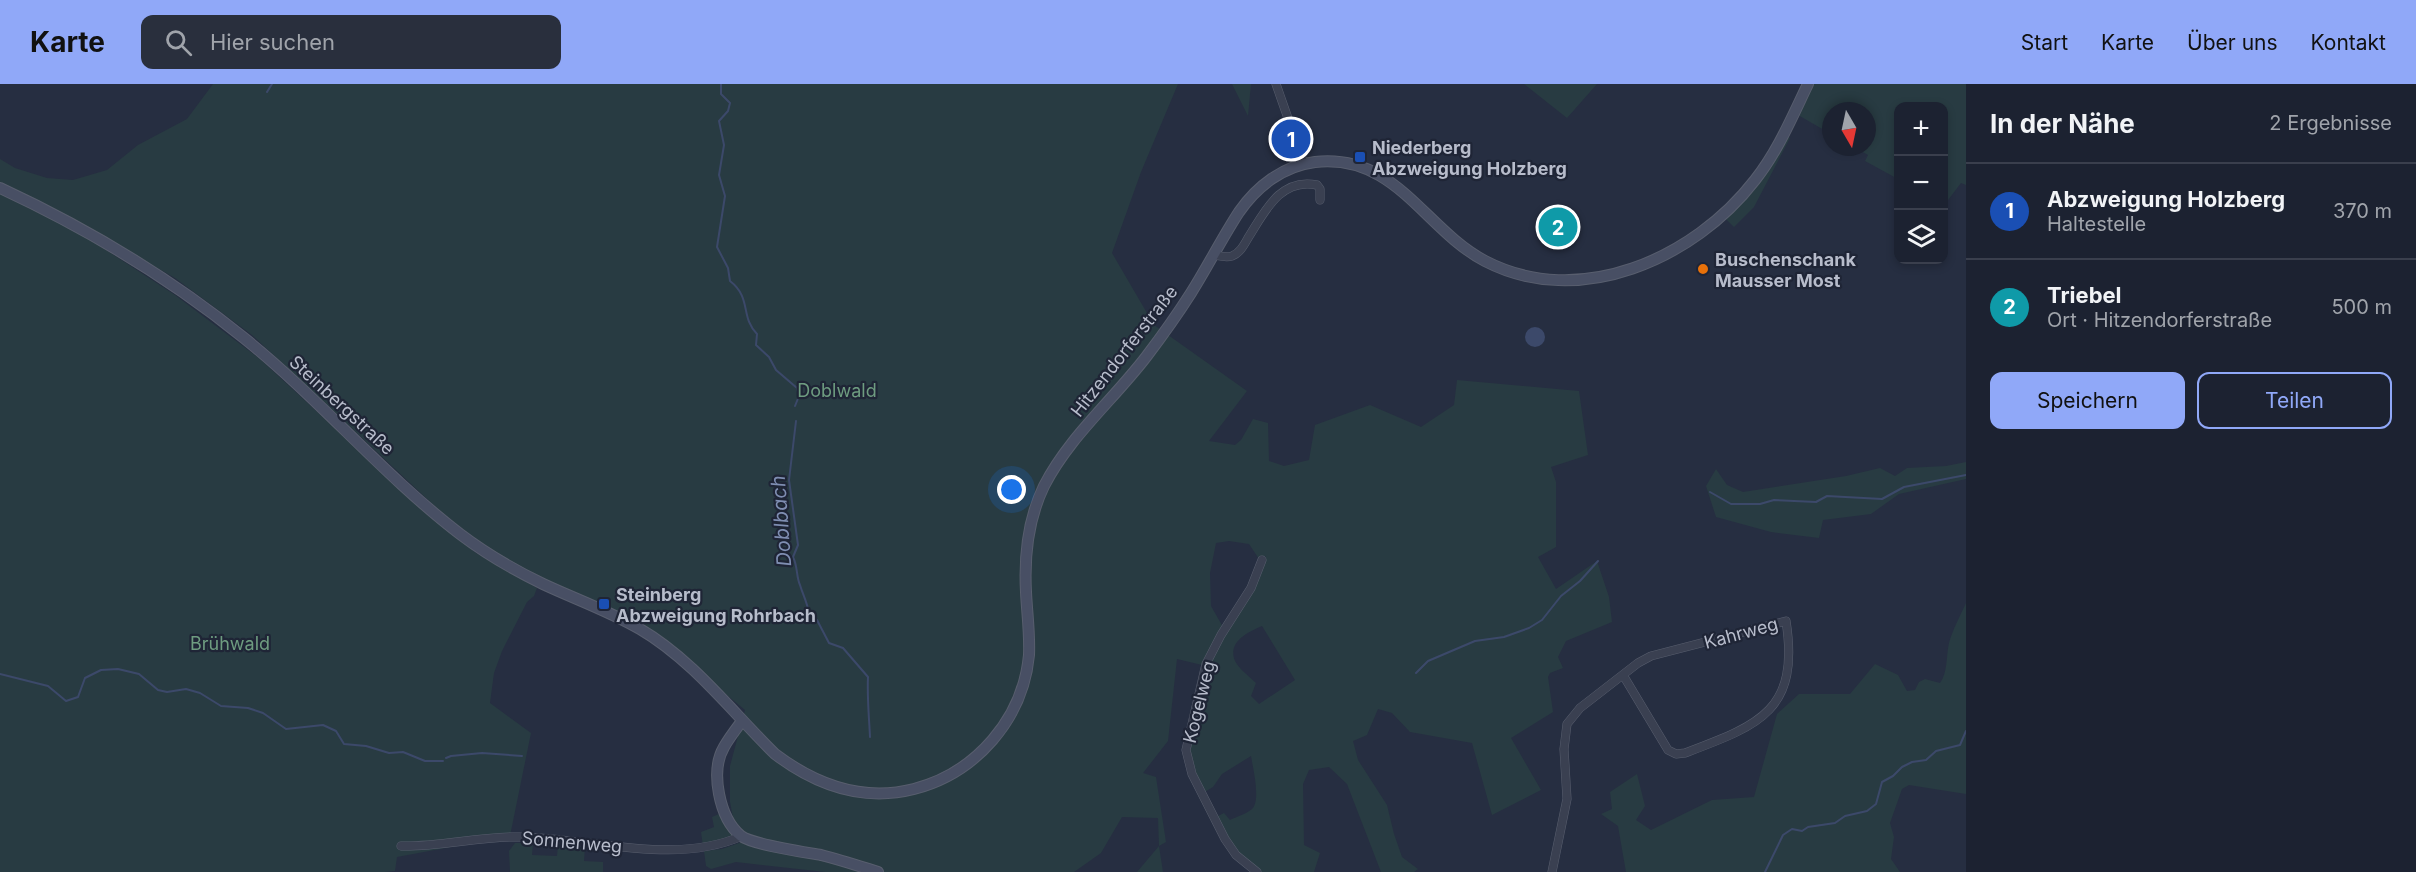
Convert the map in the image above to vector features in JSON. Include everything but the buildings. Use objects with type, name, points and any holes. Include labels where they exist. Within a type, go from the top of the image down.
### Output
[{"type":"main road","name":"Hitzendorferstraße","points":[[663,645],[695,672],[776,754],[800,772],[834,787],[862,793],[899,792],[928,785],[957,771],[986,748],[1010,716],[1025,676],[1029,644],[1026,578],[1028,534],[1034,510],[1046,482],[1066,450],[1154,346],[1191,294],[1234,221],[1253,194],[1274,177],[1304,164],[1344,162],[1378,174],[1413,199],[1462,246],[1502,269],[1518,275],[1548,280],[1591,279],[1621,272],[1664,254],[1698,234],[1728,210],[1753,183],[1768,161],[1808,84]]},
{"type":"main road","name":"Steinbergstraße","points":[[0,188],[81,229],[147,269],[244,338],[325,410],[410,491],[469,540],[513,568],[640,629],[663,645]]},
{"type":"main road","points":[[742,721],[723,748],[717,769],[721,801],[729,819],[742,836],[790,850],[855,863],[878,872]]},
{"type":"street","points":[[1276,84],[1304,164]]},
{"type":"street","points":[[1214,255],[1227,257],[1238,252],[1267,207],[1282,192],[1301,185],[1313,184],[1320,189],[1320,200]]},
{"type":"street","name":"Kogelweg","points":[[1257,872],[1236,855],[1225,839],[1192,774],[1186,750],[1206,664],[1221,635],[1251,588],[1262,560]]},
{"type":"street","name":"Kahrweg","points":[[1552,872],[1566,799],[1564,749],[1567,724],[1580,708],[1623,675],[1651,656],[1786,621],[1787,667],[1782,690],[1772,708],[1749,727],[1685,753],[1676,754],[1668,750],[1623,675]]},
{"type":"street","name":"Sonnenweg","points":[[401,846],[432,846],[520,837],[671,850],[711,847],[742,836]]},
{"type":"green space","name":"Doblwald","points":[[213,84],[1178,84],[1141,172],[1112,253],[1154,325],[1247,391],[1209,441],[1235,445],[1241,440],[1253,419],[1268,423],[1269,461],[1284,466],[1309,460],[1315,425],[1370,405],[1421,427],[1454,405],[1457,380],[1579,391],[1588,455],[1551,467],[1556,482],[1556,547],[1538,557],[1556,589],[1597,561],[1609,597],[1612,622],[1566,641],[1558,657],[1563,668],[1550,673],[1548,677],[1553,712],[1511,738],[1541,790],[1492,815],[1472,743],[1410,732],[1392,713],[1378,709],[1367,735],[1353,741],[1358,760],[1387,805],[1402,857],[1418,869],[1414,872],[1381,872],[1347,784],[1329,767],[1309,770],[1303,784],[1304,845],[1320,853],[1314,872],[1262,872],[1241,857],[1222,830],[1218,816],[1224,813],[1230,820],[1250,811],[1255,805],[1256,784],[1251,756],[1222,774],[1213,787],[1203,793],[1194,773],[1188,750],[1208,665],[1266,556],[1259,559],[1249,544],[1229,541],[1216,543],[1210,573],[1211,606],[1223,627],[1202,665],[1177,659],[1168,741],[1143,773],[1156,777],[1166,842],[1159,846],[1158,818],[1122,817],[1101,853],[1074,872],[884,872],[785,847],[745,833],[733,818],[730,802],[730,766],[745,710],[659,639],[620,613],[552,583],[494,553],[441,512],[252,335],[175,278],[83,226],[0,183],[0,159],[15,168],[47,178],[73,180],[107,170],[138,145],[187,119]],"holes":[[[1262,626],[1295,680],[1259,704],[1251,696],[1256,683],[1235,661],[1233,654],[1236,643]]]},
{"type":"green space","points":[[1232,84],[1251,84],[1248,116]]},
{"type":"green space","points":[[1524,84],[1597,84],[1567,118]]},
{"type":"green space","points":[[1813,84],[1966,84],[1966,185],[1961,183],[1948,200],[1948,102],[1894,102],[1894,177],[1865,161],[1868,156],[1876,156],[1876,102],[1822,102],[1822,129],[1798,115]]},
{"type":"green space","points":[[1787,136],[1790,138],[1754,207],[1734,227],[1725,218]]},
{"type":"green space","name":"Brühwald","points":[[0,194],[80,233],[175,295],[260,359],[428,514],[476,553],[537,588],[534,596],[527,602],[502,651],[494,673],[490,703],[531,733],[510,836],[397,857],[395,871],[385,872],[0,872]]},
{"type":"green space","points":[[1966,462],[1966,479],[1899,494],[1871,514],[1823,520],[1819,538],[1771,532],[1716,517],[1706,486],[1716,469],[1727,485],[1743,492],[1846,476],[1880,468],[1895,476],[1907,468],[1946,466]]},
{"type":"green space","points":[[1966,603],[1966,794],[1909,785],[1902,789],[1890,823],[1894,837],[1891,859],[1900,872],[1626,872],[1618,826],[1601,814],[1612,809],[1610,792],[1637,774],[1645,806],[1636,820],[1651,830],[1712,800],[1754,797],[1777,714],[1799,694],[1850,694],[1875,664],[1898,675],[1907,691],[1915,690],[1919,682],[1925,679],[1940,683],[1946,669],[1951,638]]},
{"type":"green space","points":[[721,813],[733,834],[732,838],[703,846],[701,832],[714,827],[712,817]]},
{"type":"green space","points":[[745,841],[868,872],[825,872],[736,862],[711,869],[706,866],[704,851],[722,849]]},
{"type":"green space","points":[[515,843],[533,843],[532,855],[557,856],[558,845],[585,847],[584,861],[603,862],[603,872],[510,872],[509,851]]},
{"type":"green space","points":[[1159,846],[1163,872],[1137,872]]},
{"type":"water","points":[[1535,327],[1542,330],[1545,337],[1542,344],[1535,347],[1528,344],[1525,337],[1528,330]]},
{"type":"waterway","points":[[267,92],[272,84]]},
{"type":"waterway","name":"Doblbach","points":[[721,84],[721,94],[730,103],[728,111],[719,121],[724,145],[719,175],[725,196],[717,247],[728,268],[730,281],[737,287],[744,301],[749,321],[757,334],[756,345],[769,357],[776,370],[797,388],[799,396],[795,406]]},
{"type":"waterway","name":"Doblbach","points":[[796,421],[789,480],[798,545],[793,557],[809,613],[817,620],[829,643],[843,648],[868,677],[870,737]]},
{"type":"waterway","points":[[1710,492],[1731,504],[1760,504],[1774,500],[1816,502],[1827,496],[1882,499],[1904,487],[1966,475]]},
{"type":"waterway","points":[[1416,673],[1428,661],[1475,641],[1504,637],[1529,628],[1542,620],[1561,596],[1580,581],[1598,561]]},
{"type":"waterway","points":[[0,674],[48,686],[66,701],[78,697],[85,678],[101,670],[118,669],[139,674],[158,690],[167,692],[186,689],[200,693],[221,706],[248,708],[263,713],[286,729],[323,725],[336,731],[344,744],[366,746],[389,753],[403,752],[425,761],[443,761]]},
{"type":"waterway","points":[[1765,872],[1783,835],[1792,829],[1802,831],[1808,827],[1835,823],[1845,816],[1867,811],[1876,804],[1882,782],[1912,762],[1926,760],[1936,751],[1960,745],[1966,731]]},
{"type":"waterway","points":[[446,758],[482,753],[522,756]]},
{"type":"place","name":"Abzweigung Holzberg","points":[[1291,139]]},
{"type":"place","name":"Niederberg Abzweigung Holzberg","points":[[1360,157]]},
{"type":"place","name":"Triebel","points":[[1558,227]]},
{"type":"place","name":"Buschenschank Mausser Most","points":[[1703,269]]},
{"type":"place","name":"Steinberg Abzweigung Rohrbach","points":[[604,604]]}]
